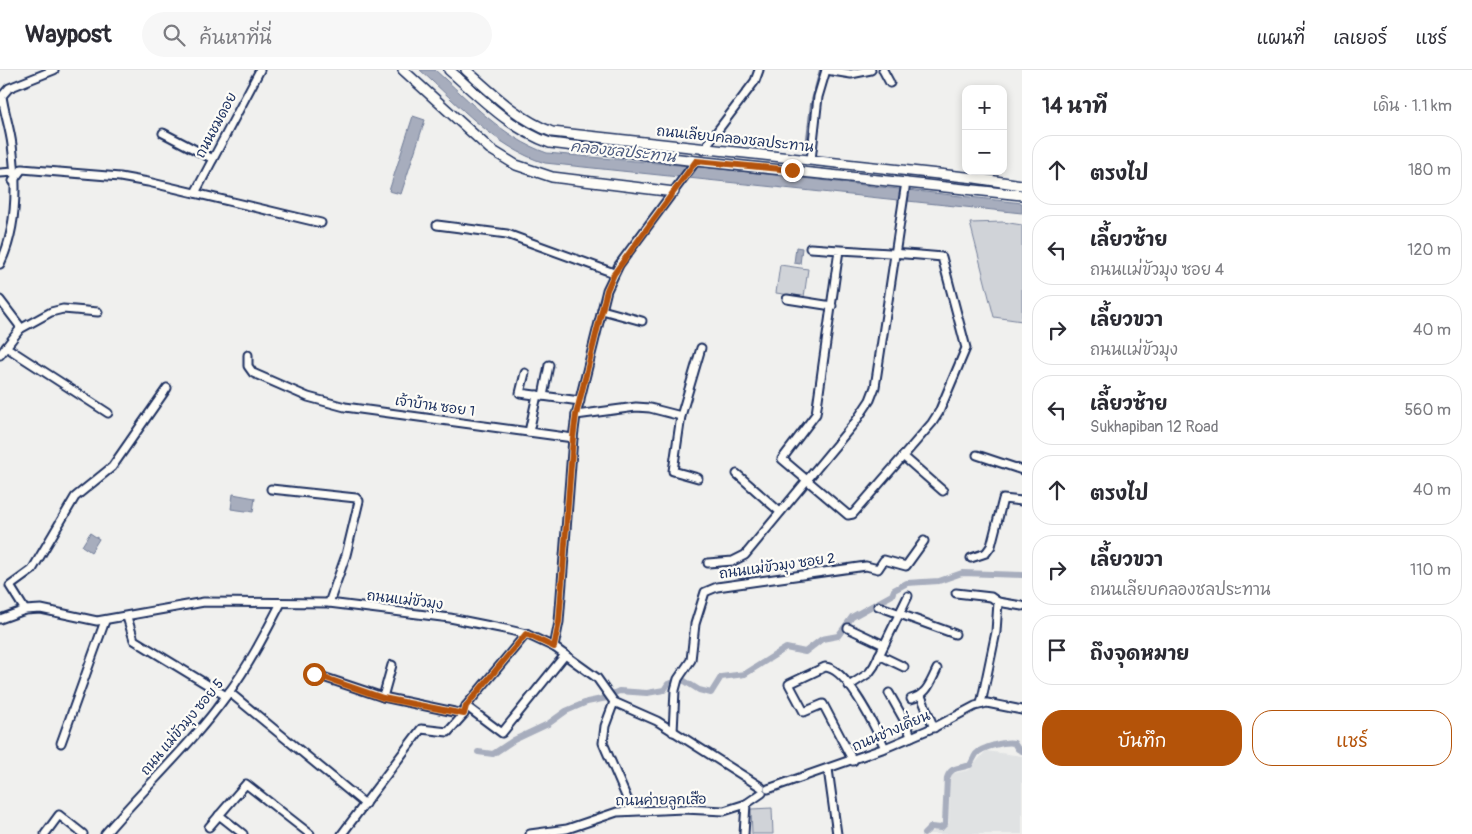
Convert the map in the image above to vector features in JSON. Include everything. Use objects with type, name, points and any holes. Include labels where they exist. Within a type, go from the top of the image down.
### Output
[{"type":"main road","points":[[403,70],[490,148],[516,166],[552,177],[675,190]]},
{"type":"main road","name":"ถนนเลียบคลองชลประทาน","points":[[449,70],[512,124],[541,139],[565,145],[696,161],[1022,195]]},
{"type":"main road","name":"ถนนเลียบคลองชลประทาน","points":[[466,70],[511,109],[528,121],[552,132],[680,148],[975,178],[1022,185]]},
{"type":"main road","points":[[678,158],[690,158],[695,154],[694,151],[680,148]]},
{"type":"main road","points":[[708,150],[709,154],[731,157],[742,165]]},
{"type":"street","points":[[1,260],[13,224],[14,172],[12,145],[2,96],[3,92],[54,70]]},
{"type":"street","name":"ถนนชมดอย","points":[[195,193],[260,70]]},
{"type":"street","points":[[708,150],[754,81],[758,70]]},
{"type":"street","points":[[810,160],[818,97],[826,70],[851,74],[871,70]]},
{"type":"street","points":[[883,70],[890,83]]},
{"type":"street","points":[[163,133],[213,158]]},
{"type":"street","points":[[554,647],[559,622],[566,550],[576,415],[602,310],[614,274],[696,161]]},
{"type":"street","points":[[13,181],[22,169],[120,178],[195,193],[322,223]]},
{"type":"street","points":[[0,173],[14,172]]},
{"type":"street","points":[[708,563],[733,561],[745,555],[806,479],[856,421],[870,400],[875,387],[906,182]]},
{"type":"street","points":[[437,225],[507,234],[614,274]]},
{"type":"street","points":[[810,248],[942,257],[945,259],[966,348],[939,412],[852,514],[848,515],[782,458],[816,414],[839,250]]},
{"type":"street","points":[[786,299],[832,306]]},
{"type":"street","points":[[0,300],[20,325],[20,328]]},
{"type":"street","points":[[0,355],[20,328],[51,312],[63,309],[98,312]]},
{"type":"street","points":[[602,310],[642,321]]},
{"type":"street","points":[[6,346],[108,413]]},
{"type":"street","points":[[698,478],[673,471],[681,416],[701,348]]},
{"type":"street","name":"เจ้าบ้าน ซอย 1","points":[[248,355],[248,366],[253,373],[295,392],[344,407],[573,438]]},
{"type":"street","points":[[530,432],[550,365]]},
{"type":"street","points":[[524,373],[520,392],[580,401]]},
{"type":"street","points":[[25,610],[10,586],[32,570],[75,497],[112,467],[167,388]]},
{"type":"street","points":[[576,415],[650,408],[681,416]]},
{"type":"street","points":[[977,455],[1022,470]]},
{"type":"street","points":[[903,456],[943,491]]},
{"type":"street","points":[[737,474],[780,512]]},
{"type":"street","points":[[271,489],[356,498],[360,501],[346,555],[329,603]]},
{"type":"street","points":[[971,558],[986,553],[991,546],[1003,499],[1022,501]]},
{"type":"street","name":"ถนนแม่ขัวมุง ซอย 2","points":[[673,732],[675,690],[678,679],[691,660],[695,624],[705,592],[717,587],[866,566],[878,569],[884,560],[906,566],[924,541]]},
{"type":"street","points":[[956,592],[991,597],[998,602],[1022,606]]},
{"type":"street","points":[[849,686],[869,673],[908,596]]},
{"type":"street","name":"ถนนแม่ขัวมุง","points":[[0,619],[25,610],[51,610],[88,620],[104,621],[204,602],[329,603],[450,618],[526,634],[554,647],[597,678],[614,702]]},
{"type":"street","points":[[981,704],[996,632],[998,602]]},
{"type":"street","name":"ถนน แม่ขัวมุง ซอย 5","points":[[105,834],[197,733],[228,694],[282,603]]},
{"type":"street","points":[[878,606],[955,634]]},
{"type":"street","points":[[127,617],[134,640],[228,694],[365,804]]},
{"type":"street","points":[[61,743],[104,621]]},
{"type":"street","points":[[848,628],[884,645]]},
{"type":"street","points":[[342,834],[421,728],[448,732],[464,714],[466,706],[526,634]]},
{"type":"street","points":[[466,706],[502,733],[565,655]]},
{"type":"street","points":[[879,655],[904,667]]},
{"type":"street","points":[[383,698],[392,665]]},
{"type":"street","points":[[853,761],[823,704],[804,712],[789,684],[825,667],[831,667],[836,670],[870,716],[885,748]]},
{"type":"street","points":[[911,699],[921,696],[929,686],[937,669]]},
{"type":"street","points":[[314,674],[383,698],[464,714]]},
{"type":"street","points":[[889,693],[904,719],[911,737]]},
{"type":"street","points":[[921,696],[934,728]]},
{"type":"street","points":[[632,810],[603,744],[604,726],[614,702],[657,721],[764,789]]},
{"type":"street","name":"ถนนช่างเคี่ยน","points":[[764,789],[853,761],[934,728],[963,710],[981,704],[992,704],[1022,710]]},
{"type":"street","points":[[828,769],[837,834]]},
{"type":"street","points":[[209,827],[246,784],[306,833]]},
{"type":"street","name":"ถนนค่ายลูกเสือ","points":[[530,834],[566,829],[605,815],[632,810],[684,809],[716,812],[746,804],[764,789]]},
{"type":"street","points":[[744,834],[746,804]]},
{"type":"street","points":[[45,834],[59,815],[83,834]]},
{"type":"street","points":[[219,815],[243,834]]},
{"type":"shaded area","points":[[1003,222],[1022,225],[1022,321],[994,317],[970,223]]},
{"type":"shaded area","points":[[780,265],[808,269],[804,297],[776,293]]},
{"type":"shaded area","points":[[986,751],[1022,756],[1022,834],[927,834],[949,823],[950,774],[969,770]]},
{"type":"shaded area","points":[[772,808],[773,834],[752,834],[751,809]]},
{"type":"water","points":[[420,70],[435,70],[501,128],[516,138],[547,153],[722,169],[1022,203],[1022,213],[545,163],[510,147],[494,136],[478,124]]},
{"type":"water","points":[[413,116],[425,120],[401,194],[389,191]]},
{"type":"water","points":[[796,247],[802,248],[800,264],[794,263]]},
{"type":"water","points":[[233,494],[255,498],[253,512],[231,509]]},
{"type":"water","points":[[90,533],[99,539],[91,552],[82,546]]},
{"type":"waterway","points":[[806,147],[811,104],[820,70]]},
{"type":"waterway","points":[[610,695],[619,691],[647,693],[664,690],[668,684],[683,680],[699,690],[711,693],[721,677],[745,674],[786,648],[805,652],[822,639],[838,636],[852,617],[892,595],[894,590],[907,583],[939,581],[962,573],[1022,575]]},
{"type":"waterway","points":[[478,752],[493,754],[514,740],[548,724],[566,711],[587,702],[607,698]]},
{"type":"waterway","points":[[924,834],[931,827],[941,828],[945,824],[947,778],[951,771],[970,765],[979,751],[994,745],[1014,743],[1022,751]]},
{"type":"route","points":[[314,674],[383,698],[464,714],[466,706],[526,634],[554,647],[559,622],[566,550],[576,415],[609,282],[619,265],[696,161],[792,170]]},
{"type":"water label","name":"คลองชลประทาน","points":[[623,152]]}]
